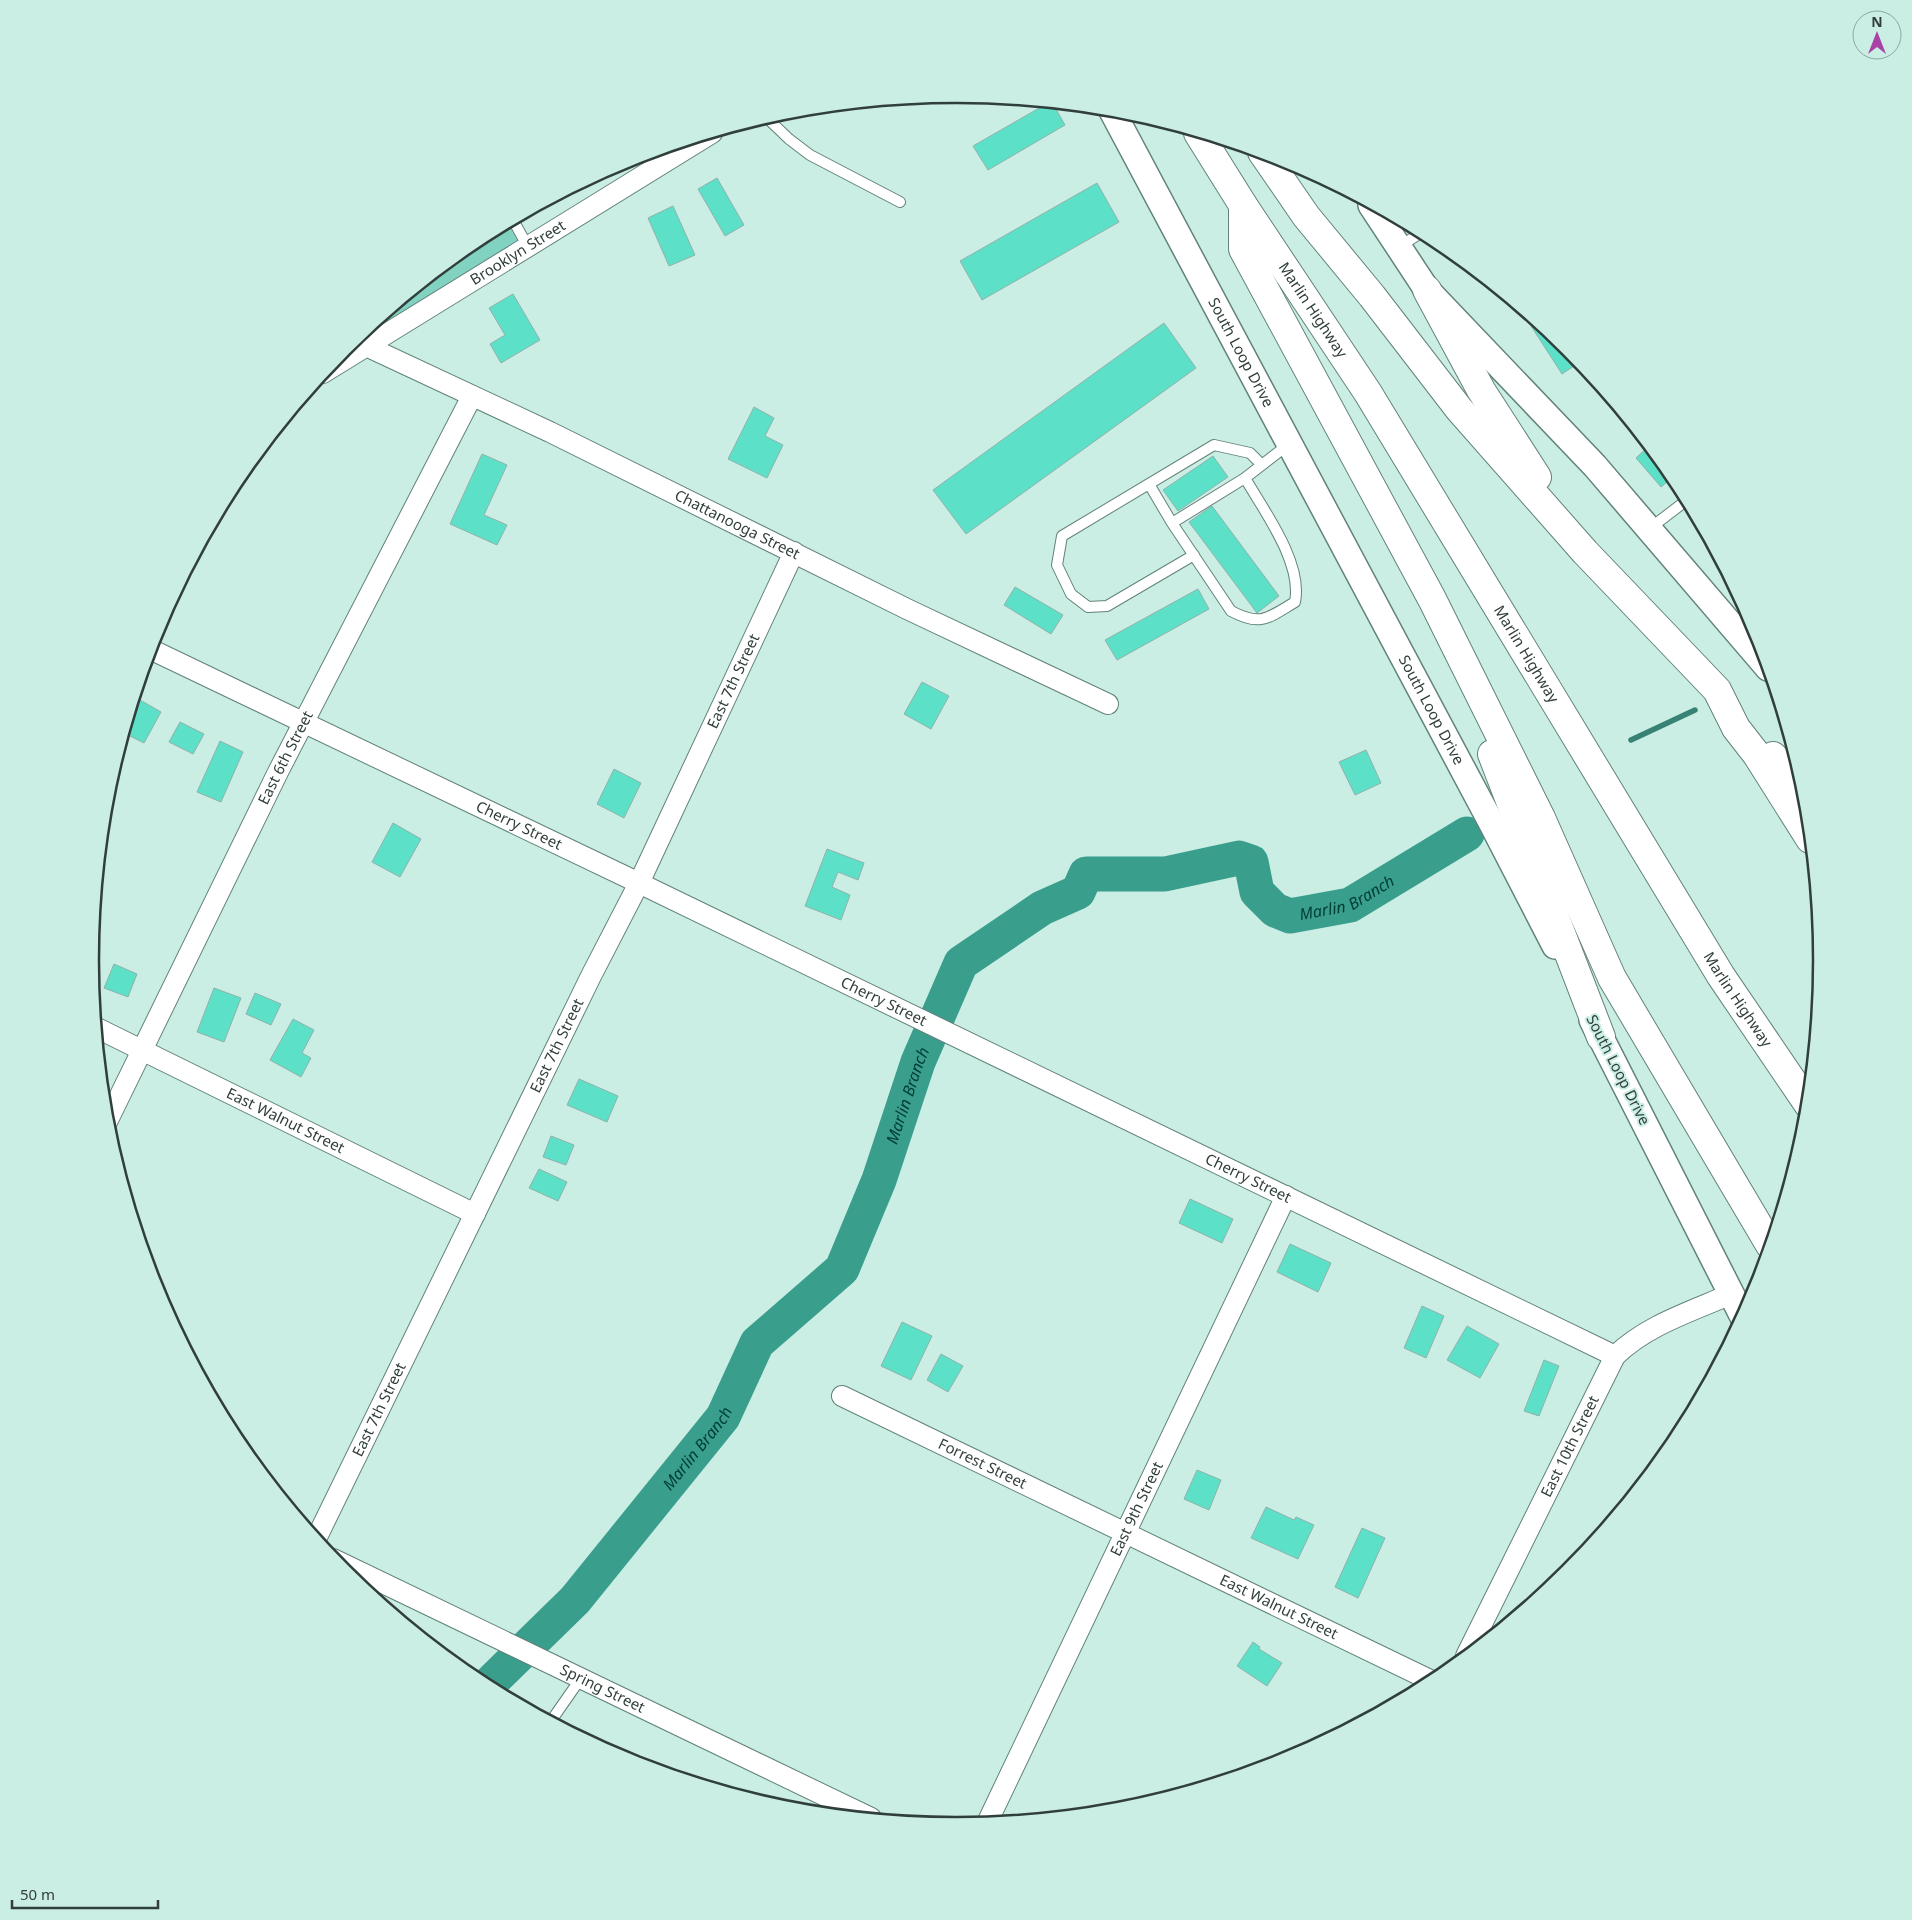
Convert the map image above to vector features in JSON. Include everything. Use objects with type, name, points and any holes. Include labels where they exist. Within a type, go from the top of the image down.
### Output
[{"type":"highway","name":"Marlin Highway","points":[[1202,139],[1243,205],[1368,392],[1721,976],[1802,1095]]},
{"type":"highway","points":[[1269,162],[1306,216],[1372,296],[1459,409],[1585,552],[1717,690],[1794,779]]},
{"type":"highway","points":[[1243,205],[1243,249],[1432,599],[1541,818],[1612,978],[1767,1239]]},
{"type":"highway","points":[[1427,290],[1481,390],[1585,552]]},
{"type":"highway","points":[[1432,599],[1601,1037]]},
{"type":"highway","points":[[1717,690],[1736,728],[1803,828]]},
{"type":"street","name":"South Loop Drive","points":[[1116,118],[1496,833],[1738,1309]]},
{"type":"street","name":"Brooklyn Street","points":[[348,356],[695,144]]},
{"type":"street","points":[[1377,214],[1427,290],[1596,466],[1757,655]]},
{"type":"street","name":"Chattanooga Street","points":[[366,346],[550,432],[907,609],[1108,704]]},
{"type":"street","name":"East 6th Street","points":[[112,1111],[304,722],[472,396]]},
{"type":"street","name":"East 7th Street","points":[[319,1533],[591,976],[639,883],[794,552]]},
{"type":"street","name":"Cherry Street","points":[[156,652],[639,883],[1615,1356]]},
{"type":"street","name":"East Walnut Street","points":[[102,1031],[475,1214]]},
{"type":"street","name":"East 9th Street","points":[[990,1816],[1286,1196]]},
{"type":"street","name":"East 10th Street","points":[[1472,1645],[1615,1356],[1627,1344],[1651,1328],[1731,1294]]},
{"type":"street","name":"Forrest Street","points":[[842,1396],[1124,1534]]},
{"type":"street","name":"East Walnut Street","points":[[1124,1534],[1425,1678]]},
{"type":"street","name":"Spring Street","points":[[352,1568],[853,1811]]},
{"type":"lane","points":[[772,123],[810,155],[900,202]]},
{"type":"lane","points":[[516,225],[528,247]]},
{"type":"lane","points":[[1399,247],[1415,237]]},
{"type":"lane","points":[[1172,523],[1245,478],[1289,444]]},
{"type":"lane","points":[[1194,555],[1107,606],[1088,607],[1071,594],[1057,565],[1062,536],[1214,445],[1250,452],[1262,464]]},
{"type":"lane","points":[[1149,484],[1172,523],[1231,611],[1247,619],[1266,619],[1295,602],[1297,591],[1293,570],[1285,548],[1245,478]]},
{"type":"lane","points":[[1649,529],[1681,504]]},
{"type":"lane","points":[[554,1717],[581,1678]]},
{"type":"green space","points":[[511,228],[523,250],[344,361],[391,315],[434,280],[480,247]]},
{"type":"building","points":[[1040,108],[1056,109],[1065,125],[988,170],[973,146]]},
{"type":"building","points":[[717,178],[744,225],[725,236],[698,189]]},
{"type":"building","points":[[1097,183],[1119,222],[982,300],[960,261]]},
{"type":"building","points":[[673,206],[695,255],[669,266],[648,218]]},
{"type":"building","points":[[513,294],[540,340],[501,363],[490,344],[505,335],[489,308]]},
{"type":"building","points":[[1164,323],[1196,368],[966,534],[933,490]]},
{"type":"building","points":[[1532,325],[1574,366],[1562,374]]},
{"type":"building","points":[[754,407],[774,418],[765,436],[783,445],[767,478],[728,459]]},
{"type":"building","points":[[1645,450],[1667,482],[1661,487],[1636,458]]},
{"type":"building","points":[[482,454],[507,465],[484,515],[507,525],[497,545],[450,524]]},
{"type":"building","points":[[1213,456],[1228,477],[1178,511],[1163,490]]},
{"type":"building","points":[[1212,506],[1279,596],[1257,613],[1189,522]]},
{"type":"building","points":[[1015,587],[1063,615],[1051,634],[1004,605]]},
{"type":"building","points":[[1198,589],[1209,609],[1117,660],[1105,640]]},
{"type":"building","points":[[922,682],[949,696],[931,729],[904,714]]},
{"type":"building","points":[[140,700],[161,712],[144,743],[129,735]]},
{"type":"building","points":[[180,722],[204,734],[193,754],[169,742]]},
{"type":"building","points":[[220,741],[243,752],[221,802],[197,792]]},
{"type":"building","points":[[1366,750],[1381,783],[1355,795],[1339,762]]},
{"type":"building","points":[[614,769],[641,783],[624,818],[597,804]]},
{"type":"building","points":[[393,823],[421,839],[400,877],[372,862]]},
{"type":"building","points":[[827,849],[864,863],[858,880],[838,872],[832,887],[850,895],[841,920],[805,906]]},
{"type":"building","points":[[114,964],[137,974],[128,997],[104,988]]},
{"type":"building","points":[[214,988],[241,998],[224,1042],[197,1032]]},
{"type":"building","points":[[255,993],[281,1004],[271,1025],[246,1014]]},
{"type":"building","points":[[293,1019],[314,1030],[302,1053],[311,1058],[301,1077],[270,1060]]},
{"type":"building","points":[[579,1079],[618,1096],[607,1122],[567,1105]]},
{"type":"building","points":[[551,1136],[574,1145],[566,1165],[543,1157]]},
{"type":"building","points":[[539,1169],[567,1182],[558,1201],[529,1188]]},
{"type":"building","points":[[1190,1199],[1233,1219],[1222,1243],[1179,1223]]},
{"type":"building","points":[[1290,1244],[1331,1263],[1318,1292],[1277,1272]]},
{"type":"building","points":[[1422,1306],[1444,1316],[1426,1358],[1404,1348]]},
{"type":"building","points":[[902,1322],[932,1336],[911,1380],[881,1366]]},
{"type":"building","points":[[1467,1326],[1499,1344],[1480,1378],[1447,1360]]},
{"type":"building","points":[[941,1354],[963,1366],[948,1392],[927,1380]]},
{"type":"building","points":[[1544,1360],[1559,1366],[1539,1416],[1524,1411]]},
{"type":"building","points":[[1197,1470],[1221,1480],[1209,1510],[1184,1499]]},
{"type":"building","points":[[1266,1507],[1294,1520],[1296,1517],[1314,1525],[1298,1559],[1251,1538]]},
{"type":"building","points":[[1362,1528],[1385,1538],[1358,1598],[1335,1587]]},
{"type":"building","points":[[1253,1642],[1260,1647],[1259,1649],[1282,1663],[1267,1686],[1237,1666]]},
{"type":"waterway","name":"Marlin Branch","points":[[1631,740],[1695,710]]},
{"type":"waterway","name":"Marlin Branch","points":[[492,1681],[575,1600],[723,1417],[757,1343],[842,1269],[879,1180],[918,1062],[961,963],[1042,908],[1078,892],[1086,874],[1165,874],[1239,858],[1251,862],[1257,892],[1275,910],[1290,916],[1350,905],[1467,834]]}]
